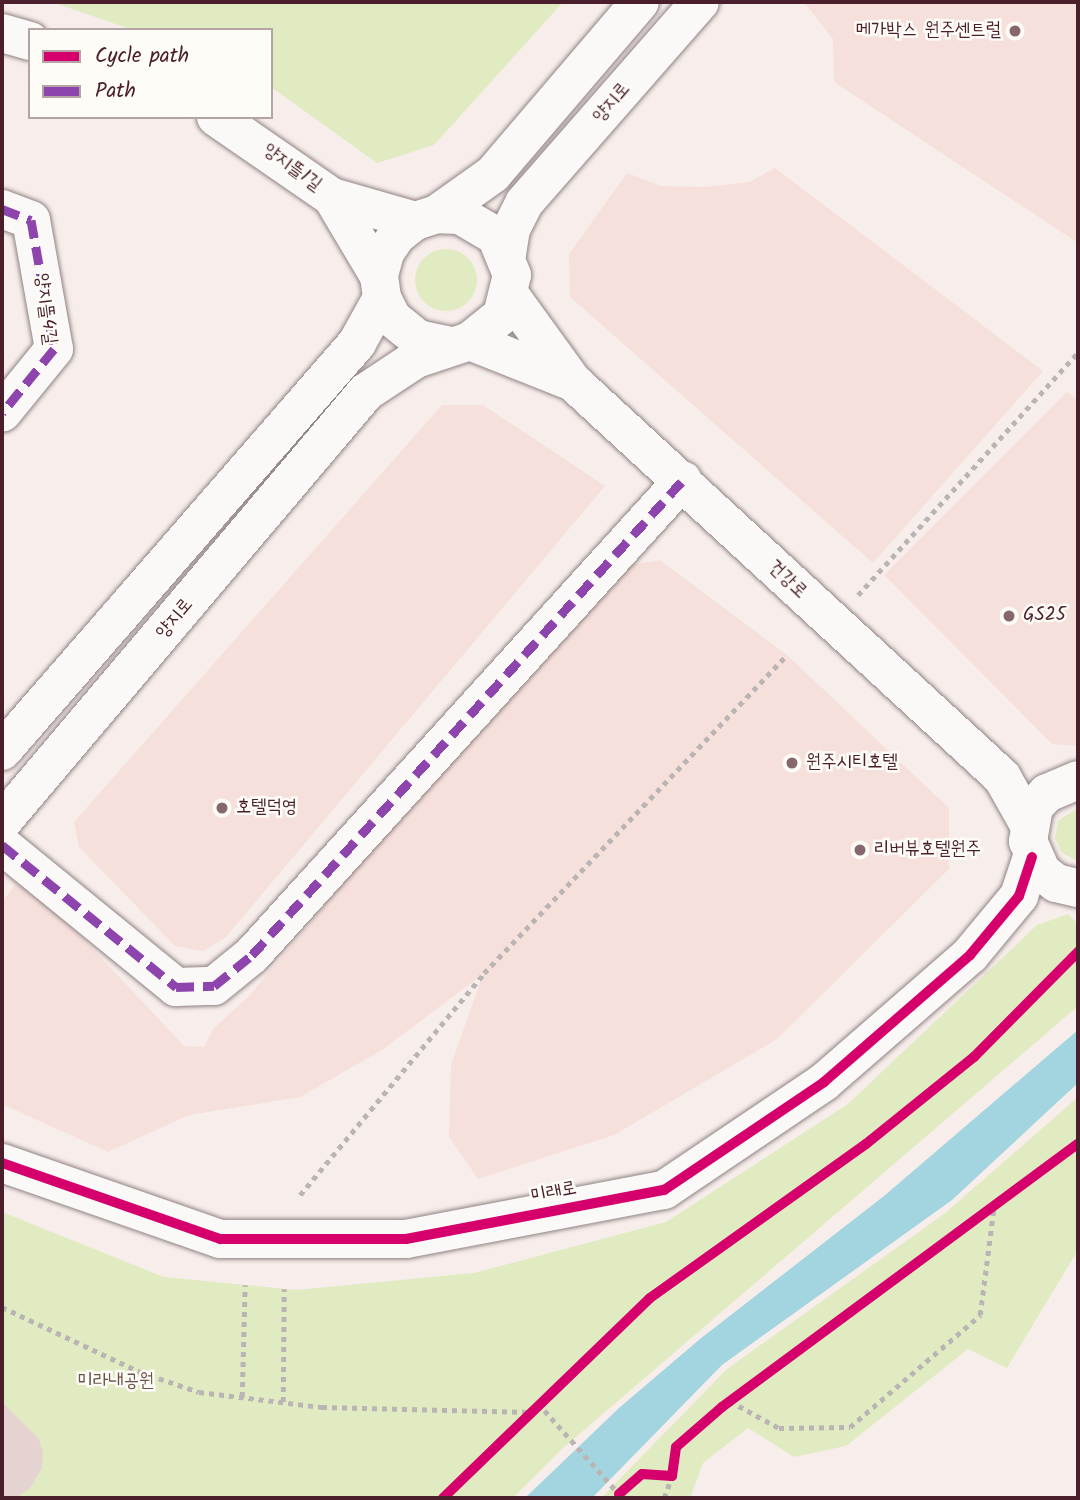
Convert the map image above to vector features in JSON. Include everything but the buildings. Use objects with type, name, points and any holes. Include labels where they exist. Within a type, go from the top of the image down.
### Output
[{"type":"street","points":[[2,751],[357,343],[381,287],[385,253],[397,234],[493,174],[640,2]]},
{"type":"street","name":"양지로","points":[[507,254],[511,229],[524,203],[700,2]]},
{"type":"street","points":[[2,33],[28,40]]},
{"type":"street","name":"양지뜰1길","points":[[219,119],[332,197]]},
{"type":"street","points":[[332,197],[426,218],[460,215],[480,223],[507,254],[510,295],[502,315],[460,344]]},
{"type":"street","points":[[332,197],[381,287],[392,318],[408,334],[429,344],[460,344],[573,382]]},
{"type":"street","name":"양지뜰4길","points":[[2,209],[31,220],[54,349],[2,413]]},
{"type":"street","points":[[510,295],[573,382]]},
{"type":"street","name":"양지로","points":[[2,822],[366,392],[392,374],[460,344]]},
{"type":"street","name":"건강로","points":[[573,382],[683,480],[1002,777],[1048,845]]},
{"type":"street","points":[[2,845],[176,987],[214,986],[252,955],[683,480]]},
{"type":"street","name":"미래로","points":[[2,1163],[220,1240],[406,1239],[664,1190],[824,1082],[970,956],[1048,845]]},
{"type":"path","points":[[858,595],[1078,352]]},
{"type":"path","points":[[300,1195],[484,973],[787,654]]},
{"type":"path","points":[[975,1220],[1005,1198]]},
{"type":"path","points":[[740,1393],[726,1404],[779,1428],[850,1427],[980,1315],[994,1205]]},
{"type":"path","points":[[242,1397],[246,1285]]},
{"type":"path","points":[[283,1402],[284,1289]]},
{"type":"path","points":[[2,1307],[140,1372],[200,1392],[283,1402],[538,1404],[620,1493]]},
{"type":"path","points":[[521,1421],[538,1404]]},
{"type":"path","points":[[664,1498],[669,1473]]},
{"type":"shaded area","points":[[804,2],[1078,2],[1078,243],[834,82],[833,39]]},
{"type":"shaded area","points":[[775,168],[1043,371],[873,563],[570,297],[569,254],[627,173],[661,186],[706,187],[749,182]]},
{"type":"shaded area","points":[[1067,392],[1078,400],[1078,746],[1052,744],[884,575]]},
{"type":"shaded area","points":[[442,405],[483,405],[605,486],[226,937],[203,951],[175,946],[79,847],[74,822]]},
{"type":"shaded area","points":[[660,560],[787,655],[949,808],[949,869],[777,1039],[614,1135],[478,1179],[449,1137],[451,1065],[483,974],[382,1050],[300,1097],[189,1115],[108,1152],[2,1104],[2,902],[15,885],[34,886],[184,1046],[204,1047],[213,1029],[250,995],[603,570]]},
{"type":"green space","points":[[52,2],[563,2],[434,145],[377,163],[273,88],[273,28],[127,28]]},
{"type":"green space","points":[[440,249],[452,249],[468,258],[475,268],[475,292],[468,302],[452,311],[440,311],[429,306],[420,297],[415,286],[415,274],[420,263],[429,254]]},
{"type":"green space","points":[[1078,808],[1078,861],[1062,853],[1055,838],[1058,821]]},
{"type":"green space","name":"미라내공원","points":[[1068,914],[1078,924],[1078,1006],[562,1449],[513,1498],[2,1498],[2,1212],[164,1277],[296,1290],[474,1273],[666,1222],[848,1104],[1037,925]]},
{"type":"green space","points":[[1078,1097],[1078,1250],[1007,1368],[968,1349],[846,1446],[794,1457],[748,1428],[703,1463],[690,1498],[601,1498],[727,1369],[944,1214]]},
{"type":"water","points":[[1078,1030],[1078,1083],[952,1200],[722,1365],[592,1498],[525,1498],[619,1408],[700,1339],[884,1196]]},
{"type":"marked path","points":[[2,209],[31,220],[54,349],[2,413]]},
{"type":"marked path","points":[[2,845],[176,987],[214,986],[252,955],[683,480]]},
{"type":"cycle path","points":[[2,1163],[220,1239],[406,1239],[664,1190],[824,1082],[970,955],[1019,896],[1032,857]]},
{"type":"cycle path","points":[[443,1498],[650,1298],[866,1144],[974,1057],[1078,952]]},
{"type":"cycle path","points":[[619,1494],[642,1474],[672,1476],[676,1447],[722,1407],[1078,1144]]},
{"type":"place","name":"메가박스 원주센트럴","points":[[1015,31]]},
{"type":"place","name":"GS25","points":[[1009,616]]},
{"type":"place","name":"원주시티호텔","points":[[792,763]]},
{"type":"place","name":"호텔덕영","points":[[222,808]]},
{"type":"place","name":"리버뷰호텔원주","points":[[860,850]]}]
